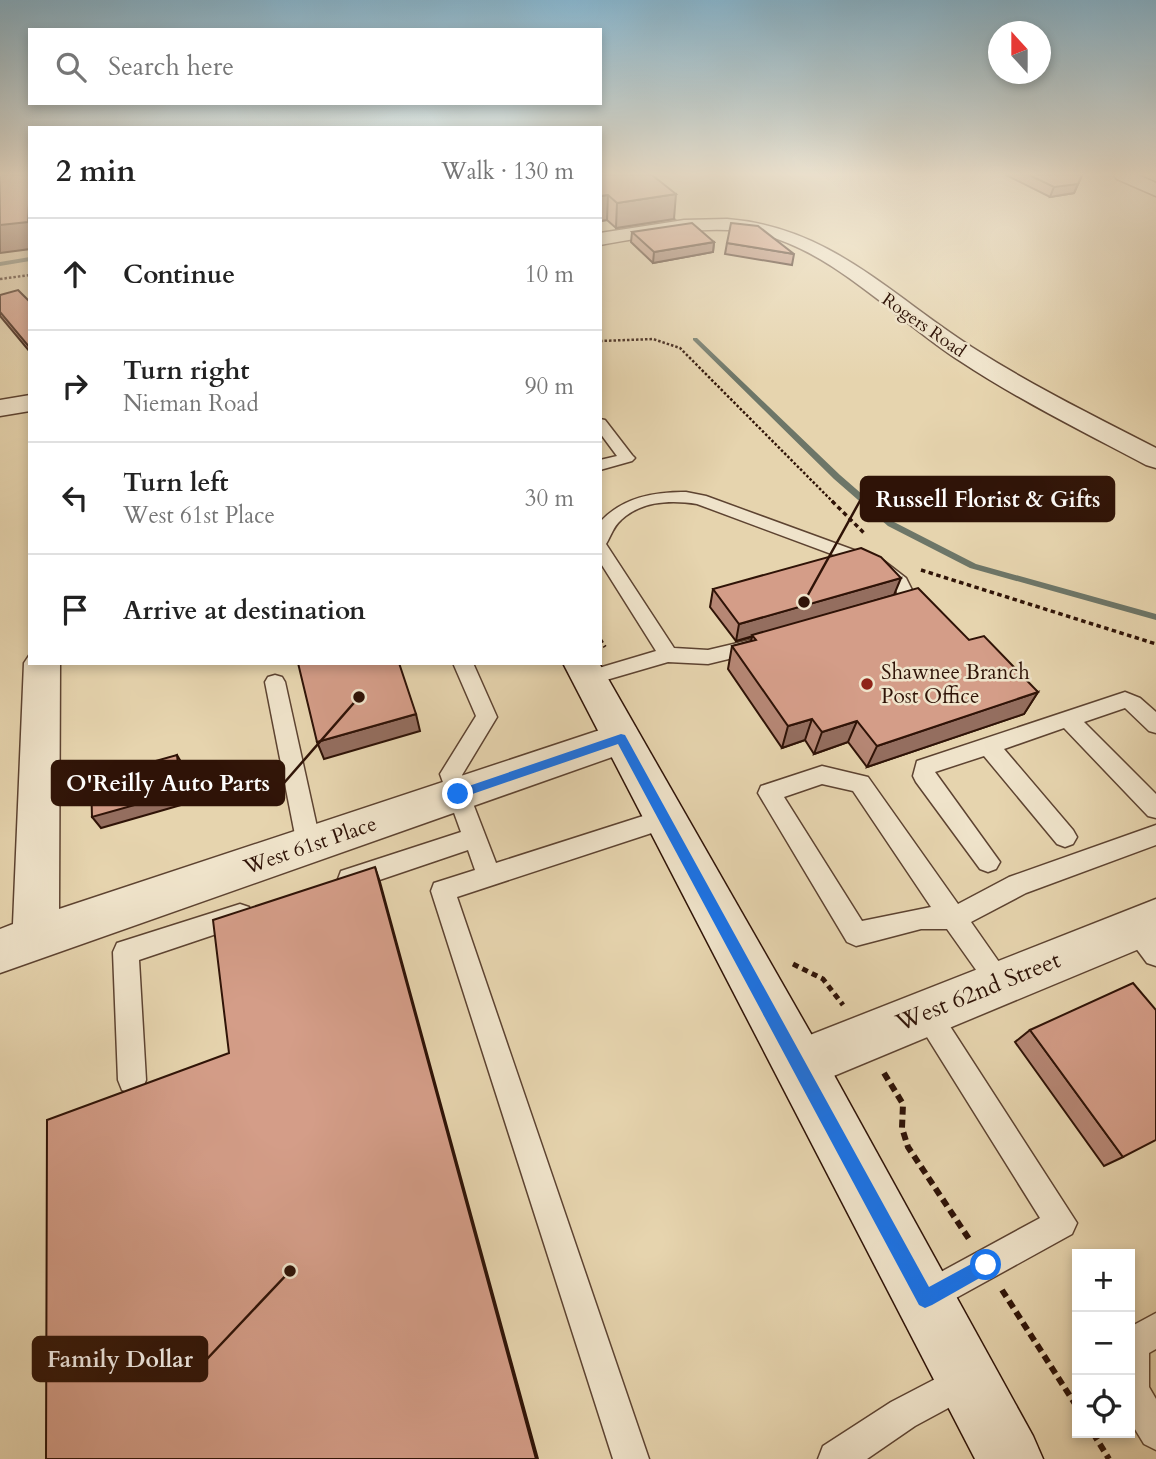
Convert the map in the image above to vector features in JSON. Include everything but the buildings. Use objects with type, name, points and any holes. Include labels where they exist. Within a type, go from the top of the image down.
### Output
[{"type":"street","name":"Rogers Road","points":[[801,243],[828,258],[969,356],[1156,459]]},
{"type":"street","points":[[0,408],[28,403]]},
{"type":"street","points":[[18,945],[45,665]]},
{"type":"street","points":[[600,665],[621,738],[800,1064],[1010,1459]]},
{"type":"street","name":"West 61st Place","points":[[18,945],[621,738]]},
{"type":"street","name":"West 62nd Street","points":[[800,1064],[1000,982],[1149,934]]},
{"type":"lane","points":[[602,426],[627,458],[602,464]]},
{"type":"lane","points":[[602,536],[610,521],[626,508],[668,496],[700,499],[878,565],[901,582],[907,597],[902,604],[877,612]]},
{"type":"lane","points":[[602,551],[668,655]]},
{"type":"lane","points":[[602,657],[726,654],[776,640]]},
{"type":"lane","points":[[464,665],[487,717],[451,774],[489,876]]},
{"type":"lane","points":[[275,682],[309,845]]},
{"type":"lane","points":[[988,862],[924,776],[925,767],[1125,700],[1133,703],[1156,725]]},
{"type":"lane","points":[[1068,719],[1156,809]]},
{"type":"lane","points":[[989,746],[1065,837]]},
{"type":"lane","points":[[1000,982],[954,918],[860,783],[822,775],[769,793],[856,934],[921,918],[954,918],[1018,885],[1156,835]]},
{"type":"lane","points":[[631,1459],[443,891],[665,819]]},
{"type":"lane","points":[[332,884],[474,838]]},
{"type":"lane","points":[[132,1080],[126,952],[268,905]]},
{"type":"lane","points":[[925,1299],[1061,1223],[926,1012]]},
{"type":"lane","points":[[1156,1330],[1132,1343],[1132,1391],[1156,1432]]},
{"type":"lane","points":[[836,1459],[903,1415],[968,1379]]},
{"type":"path","points":[[0,279],[28,275]]},
{"type":"path","points":[[602,341],[653,340],[680,348],[864,534]]},
{"type":"path","points":[[911,566],[960,584],[1156,644]]},
{"type":"path","points":[[787,962],[808,969],[829,982],[903,1104],[902,1128],[908,1147],[960,1226]]},
{"type":"path","points":[[1009,1301],[1072,1399]]},
{"type":"path","points":[[1096,1438],[1109,1459]]},
{"type":"waterway","points":[[0,264],[28,259]]},
{"type":"waterway","points":[[695,339],[837,477],[891,524],[973,566],[1156,617]]},
{"type":"place","name":"Russell Florist & Gifts","points":[[804,602]]},
{"type":"place","name":"Shawnee Branch Post Office","points":[[867,684]]},
{"type":"place","name":"O'Reilly Auto Parts","points":[[359,697]]},
{"type":"place","name":"Family Dollar","points":[[290,1271]]},
{"type":"route","points":[[458,794],[621,738],[925,1299],[986,1265]]}]
